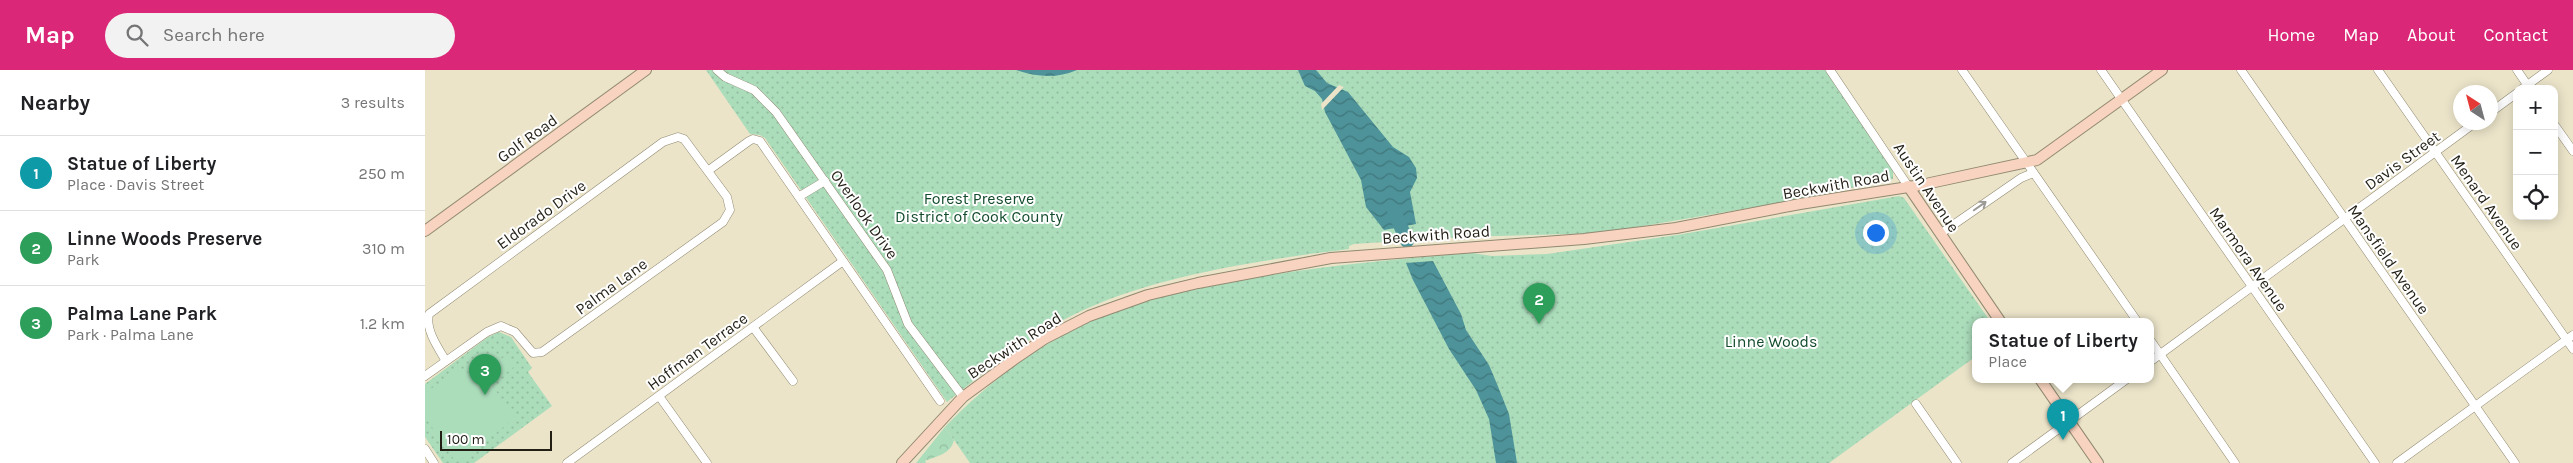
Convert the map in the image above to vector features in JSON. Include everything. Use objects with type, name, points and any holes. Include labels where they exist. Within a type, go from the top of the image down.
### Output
[{"type":"street","name":"Golf Road","points":[[425,231],[646,70]]},
{"type":"street","name":"Overlook Drive","points":[[717,70],[725,77],[754,90],[765,99],[887,270],[915,334],[963,398]]},
{"type":"street","name":"Austin Avenue","points":[[1830,70],[1998,318]]},
{"type":"street","points":[[1962,70],[2135,318]]},
{"type":"street","name":"Marmora Avenue","points":[[2101,70],[2375,463]]},
{"type":"street","name":"Beckwith Road","points":[[902,463],[963,398],[1044,339],[1082,319],[1115,305],[1198,283],[1331,258],[1437,248],[1584,239],[1676,228],[2026,163],[2037,160],[2162,70]]},
{"type":"street","name":"Mansfield Avenue","points":[[2241,70],[2515,463]]},
{"type":"street","name":"Menard Avenue","points":[[2378,70],[2435,152],[2570,337],[2573,350]]},
{"type":"street","points":[[2517,70],[2524,85]]},
{"type":"street","points":[[2530,85],[2548,70]]},
{"type":"street","points":[[2498,107],[2513,96]]},
{"type":"street","name":"Davis Street","points":[[2154,359],[2465,130]]},
{"type":"street","points":[[2558,130],[2573,151]]},
{"type":"street","name":"Eldorado Drive","points":[[446,360],[427,331],[426,318],[429,314],[663,142],[678,137],[684,139],[709,170]]},
{"type":"street","points":[[709,170],[749,140],[756,140],[765,146],[940,401]]},
{"type":"street","name":"Palma Lane","points":[[425,376],[487,332],[501,326],[515,332],[533,353],[542,352],[723,222],[728,216],[729,203],[709,170]]},
{"type":"street","points":[[1940,234],[2013,183],[2033,173]]},
{"type":"street","points":[[799,196],[825,181]]},
{"type":"street","name":"Hoffman Terrace","points":[[569,462],[843,261]]},
{"type":"street","points":[[753,327],[793,381]]},
{"type":"street","points":[[2397,463],[2570,337]]},
{"type":"street","points":[[2154,345],[2235,463]]},
{"type":"street","points":[[2043,383],[2098,463]]},
{"type":"street","points":[[2012,463],[2121,383]]},
{"type":"street","points":[[659,396],[707,463]]},
{"type":"street","points":[[1916,404],[1957,463]]},
{"type":"street","points":[[425,450],[434,463]]},
{"type":"green space","name":"Forest Preserve District of Cook County","points":[[706,70],[1825,70],[1893,169],[1893,179],[1790,201],[1602,233],[1461,237],[1354,244],[1349,246],[1349,249],[1245,264],[1173,279],[1106,300],[1058,323],[1009,354],[947,402],[765,138],[760,135],[750,134]]},
{"type":"green space","name":"Linne Woods","points":[[1899,196],[1904,198],[1988,318],[1972,318],[1972,359],[1829,463],[970,463],[945,427],[997,379],[1056,339],[1112,312],[1172,295],[1281,273],[1345,265],[1472,253],[1492,256],[1547,254],[1677,235]]},
{"type":"green space","points":[[499,332],[511,337],[532,368],[528,372],[552,406],[474,463],[443,463],[425,437],[425,384],[488,337]]},
{"type":"green space","points":[[507,355],[515,366],[499,378],[490,367]]},
{"type":"green space","points":[[458,370],[486,377],[515,418],[461,460],[453,458],[425,417],[425,393]]},
{"type":"green space","points":[[945,427],[954,440],[950,448],[943,454],[925,461],[926,463],[916,463]]},
{"type":"water","points":[[1016,70],[1077,70],[1062,75],[1047,76]]},
{"type":"water","points":[[1298,70],[1316,70],[1327,83],[1348,92],[1393,147],[1409,157],[1416,168],[1417,178],[1410,192],[1416,224],[1384,230],[1366,207],[1361,180],[1325,112],[1322,99],[1315,91],[1305,86]]},
{"type":"water","points":[[1433,261],[1461,314],[1466,330],[1489,365],[1497,384],[1509,414],[1517,463],[1496,463],[1489,419],[1476,390],[1449,349],[1406,263]]},
{"type":"pier","points":[[1339,85],[1344,87],[1322,110],[1321,104]]},
{"type":"waterway","points":[[1394,211],[1407,241]]},
{"type":"place","name":"Linne Woods Preserve","points":[[1539,324]]},
{"type":"place","name":"Palma Lane Park","points":[[485,395]]},
{"type":"place","name":"Statue of Liberty","points":[[2063,440]]}]
